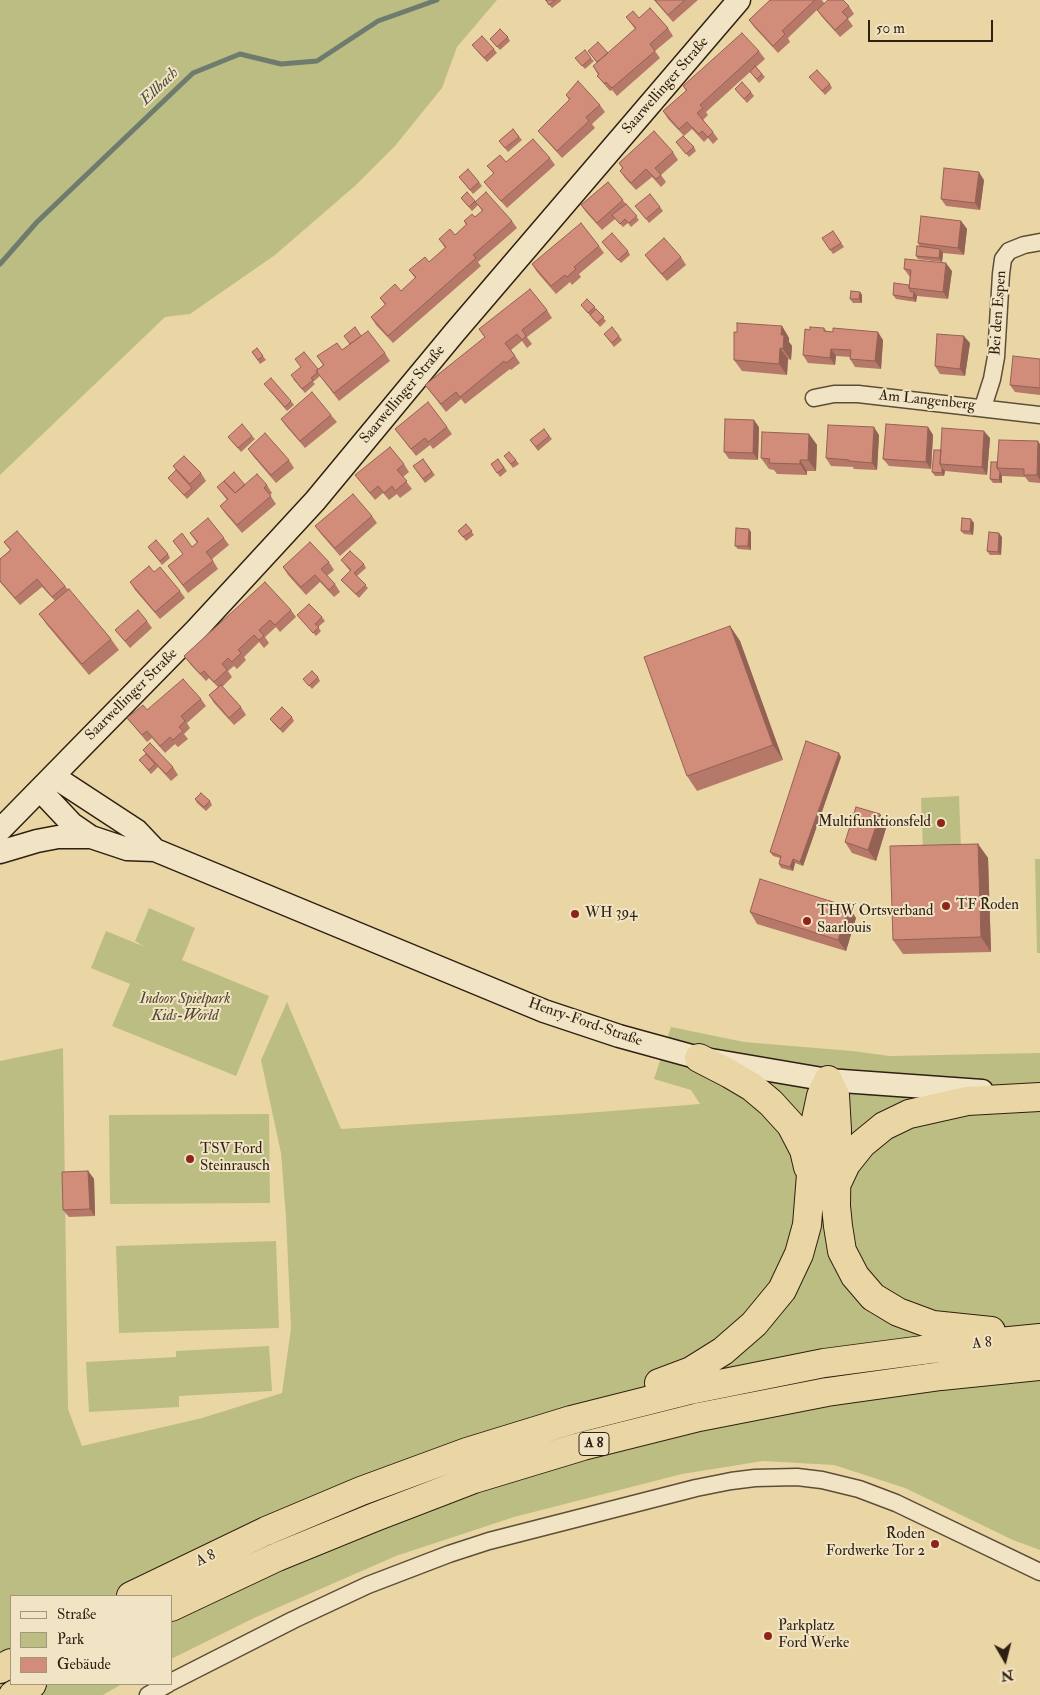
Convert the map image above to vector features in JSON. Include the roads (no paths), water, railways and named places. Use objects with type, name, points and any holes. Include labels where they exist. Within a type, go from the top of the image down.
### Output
[{"type":"highway","points":[[699,1058],[752,1087],[791,1125],[824,1181],[836,1206],[842,1252],[855,1276],[873,1297],[898,1312],[933,1325],[1040,1334]]},
{"type":"highway","points":[[571,1420],[691,1371],[723,1351],[754,1324],[782,1290],[798,1254],[807,1224],[824,1181],[837,1130],[835,1095],[828,1080]]},
{"type":"highway","points":[[824,1181],[846,1164],[862,1144],[884,1126],[909,1114],[967,1102],[1040,1097]]},
{"type":"highway","name":"A 8","points":[[142,1590],[266,1531],[361,1491],[466,1452],[571,1420],[690,1390],[824,1363],[938,1348],[1040,1338]]},
{"type":"highway","name":"A 8","points":[[172,1607],[277,1557],[375,1517],[474,1479],[583,1446],[699,1417],[827,1392],[941,1376],[1040,1366]]},
{"type":"highway","points":[[13,1695],[30,1685]]},
{"type":"street","name":"Saarwellinger Straße","points":[[0,830],[196,630],[315,501],[455,332],[739,0]]},
{"type":"street","name":"Bei den Espen","points":[[983,407],[992,379],[996,357],[1001,274],[1004,259],[1009,251],[1024,245],[1040,242]]},
{"type":"street","name":"Am Langenberg","points":[[814,398],[834,394],[858,394],[1040,415]]},
{"type":"street","name":"Henry-Ford-Straße","points":[[47,783],[72,824],[91,836],[127,849],[155,850],[544,1011],[619,1036],[699,1058],[828,1080],[955,1090],[1040,1092]]},
{"type":"street","name":"Henry-Ford-Straße","points":[[47,783],[137,831],[155,850]]},
{"type":"street","points":[[0,852],[37,841],[91,836]]},
{"type":"street","points":[[172,1682],[310,1612],[368,1585],[450,1554],[489,1541],[696,1488],[747,1479],[776,1476],[797,1477],[822,1480],[860,1489],[896,1503],[1040,1572]]},
{"type":"street","points":[[148,1695],[166,1685]]},
{"type":"waterway","name":"Ellbach","points":[[0,264],[37,222],[193,73],[240,54],[281,64],[317,61],[378,21],[437,0]]},
{"type":"place","name":"Multifunktionsfeld","points":[[941,823]]},
{"type":"place","name":"TF Roden","points":[[946,906]]},
{"type":"place","name":"WH 394","points":[[575,914]]},
{"type":"place","name":"THW Ortsverband Saarlouis","points":[[807,921]]},
{"type":"place","name":"TSV Ford Steinrausch","points":[[190,1159]]},
{"type":"place","name":"Roden Fordwerke Tor 2","points":[[935,1544]]},
{"type":"place","name":"Parkplatz Ford Werke","points":[[768,1636]]},
{"type":"park label","name":"Indoor Spielpark Kids-World","points":[[185,1008]]}]
